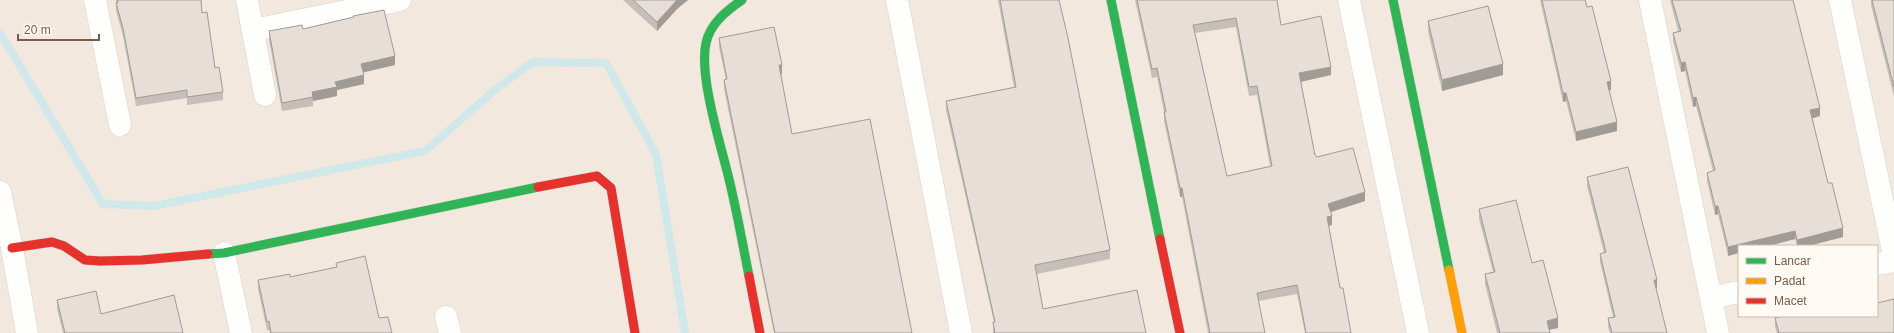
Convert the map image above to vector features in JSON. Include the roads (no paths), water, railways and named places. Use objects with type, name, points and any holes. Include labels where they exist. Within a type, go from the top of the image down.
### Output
[{"type":"street","points":[[95,0],[120,125]]},
{"type":"street","points":[[247,0],[254,30],[265,95]]},
{"type":"street","points":[[254,30],[398,0]]},
{"type":"street","points":[[742,0],[724,12],[713,27],[705,44],[705,60],[707,81],[760,333]]},
{"type":"street","points":[[897,0],[961,333]]},
{"type":"street","points":[[1111,0],[1180,333]]},
{"type":"street","points":[[1349,0],[1418,333]]},
{"type":"street","points":[[1393,0],[1462,333]]},
{"type":"street","points":[[1650,0],[1718,333]]},
{"type":"street","points":[[1840,0],[1894,256]]},
{"type":"street","points":[[12,248],[52,242],[64,246],[85,260],[100,261],[142,260],[224,253],[577,179],[598,176],[611,188],[635,333]]},
{"type":"street","points":[[0,192],[12,248],[27,333]]},
{"type":"street","points":[[224,253],[241,333]]},
{"type":"street","points":[[1878,264],[1894,260]]},
{"type":"street","points":[[1711,298],[1738,292]]},
{"type":"waterway","points":[[0,33],[103,204],[154,206],[425,151],[496,89],[533,62],[606,63],[656,154],[685,333]]}]
